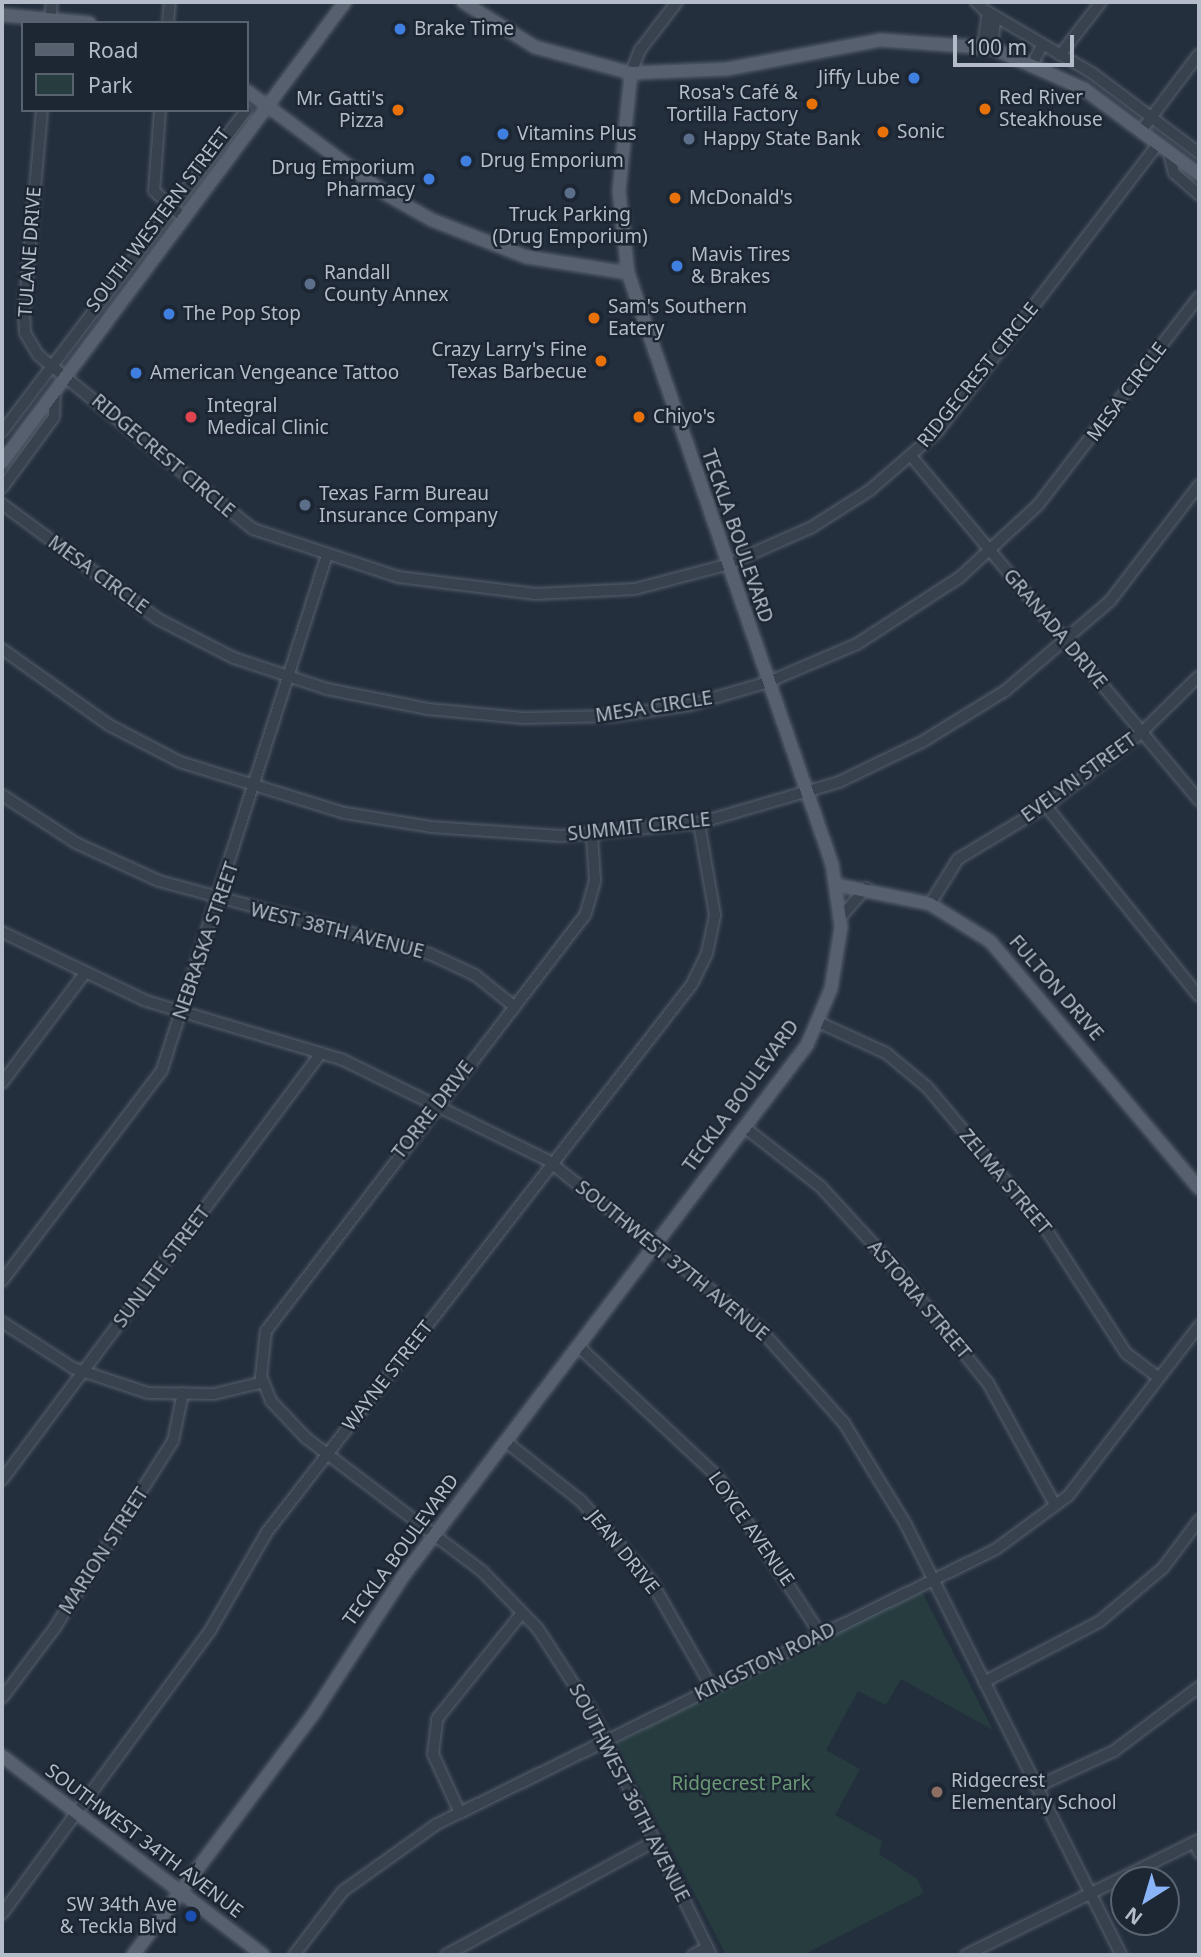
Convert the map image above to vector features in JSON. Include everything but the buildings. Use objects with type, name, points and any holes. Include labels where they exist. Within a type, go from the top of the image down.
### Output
[{"type":"main road","name":"SOUTH WESTERN STREET","points":[[2,462],[184,218],[264,104],[345,2]]},
{"type":"main road","points":[[463,2],[535,47],[631,73],[705,72],[880,40],[987,47],[1033,63],[1141,131],[1199,174]]},
{"type":"main road","points":[[2,15],[50,21]]},
{"type":"main road","name":"TECKLA BOULEVARD","points":[[133,1955],[312,1716],[434,1535],[744,1127],[818,1022],[837,964],[840,919],[838,886],[628,273],[619,191],[631,73]]},
{"type":"main road","points":[[248,92],[386,194],[454,230],[542,261],[628,273]]},
{"type":"main road","name":"FULTON DRIVE","points":[[838,886],[867,887],[930,904],[971,926],[1012,962],[1199,1188]]},
{"type":"main road","name":"SOUTHWEST 34TH AVENUE","points":[[2,1756],[263,1955]]},
{"type":"street","points":[[50,21],[52,2]]},
{"type":"street","points":[[168,21],[170,2]]},
{"type":"street","points":[[631,73],[640,50],[677,2]]},
{"type":"street","points":[[976,2],[1041,47],[1060,55],[1152,117],[1199,153]]},
{"type":"street","points":[[1060,55],[1101,2]]},
{"type":"street","points":[[987,47],[995,20],[988,12]]},
{"type":"street","points":[[1033,63],[1041,47]]},
{"type":"street","points":[[1141,131],[1199,54]]},
{"type":"street","points":[[248,110],[264,104]]},
{"type":"street","name":"TULANE DRIVE","points":[[42,112],[25,332],[52,365],[66,376]]},
{"type":"street","points":[[160,112],[154,191],[184,218]]},
{"type":"street","points":[[2,432],[245,112]]},
{"type":"street","name":"RIDGECREST CIRCLE","points":[[66,376],[231,515],[326,558],[438,584],[537,594],[635,589],[726,565],[812,527],[911,456],[964,399],[1158,144]]},
{"type":"street","points":[[1169,152],[1174,173],[1199,195]]},
{"type":"street","name":"MESA CIRCLE","points":[[2,504],[158,619],[234,658],[290,676],[428,709],[536,718],[654,711],[768,682],[894,622],[990,552],[1038,505],[1199,297]]},
{"type":"street","points":[[2,488],[54,418],[55,390]]},
{"type":"street","name":"GRANADA DRIVE","points":[[911,456],[1199,801]]},
{"type":"street","name":"SUMMIT CIRCLE","points":[[2,649],[140,742],[256,789],[431,827],[592,835],[699,824],[807,793],[964,719],[1066,642],[1110,601],[1199,485]]},
{"type":"street","name":"NEBRASKA STREET","points":[[2,1281],[162,1070],[221,901],[326,558]]},
{"type":"street","name":"EVELYN STREET","points":[[930,904],[958,859],[1046,806],[1141,733],[1199,676]]},
{"type":"street","name":"WEST 38TH AVENUE","points":[[2,795],[97,853],[221,901],[430,954],[475,975],[515,1007]]},
{"type":"street","points":[[1046,806],[1199,996]]},
{"type":"street","name":"WAYNE STREET","points":[[2,1914],[328,1454],[692,984],[707,953],[715,915],[699,824]]},
{"type":"street","name":"TORRE DRIVE","points":[[264,1382],[266,1331],[438,1103],[586,915],[595,881],[592,835]]},
{"type":"street","points":[[840,919],[851,899],[867,887]]},
{"type":"street","name":"SOUTHWEST 37TH AVENUE","points":[[2,932],[84,974],[182,1012],[321,1053],[438,1103],[551,1163],[759,1328],[844,1423],[933,1580],[1121,1955]]},
{"type":"street","points":[[2,1083],[84,974]]},
{"type":"street","name":"ZELMA STREET","points":[[818,1022],[886,1053],[927,1087],[1046,1229],[1126,1353],[1159,1378]]},
{"type":"street","name":"SUNLITE STREET","points":[[2,1480],[321,1053]]},
{"type":"street","name":"ASTORIA STREET","points":[[744,1127],[821,1187],[897,1270],[988,1383],[1055,1505]]},
{"type":"street","points":[[2,1322],[83,1372],[148,1393],[183,1393],[264,1382]]},
{"type":"street","name":"KINGSTON ROAD","points":[[294,1955],[343,1891],[460,1813],[996,1549],[1055,1505],[1199,1326]]},
{"type":"street","name":"LOYCE AVENUE","points":[[578,1346],[717,1476],[821,1635]]},
{"type":"street","name":"SOUTHWEST 36TH AVENUE","points":[[264,1382],[271,1401],[328,1454],[434,1535],[522,1613],[606,1741],[709,1952]]},
{"type":"street","name":"MARION STREET","points":[[2,1698],[54,1629],[173,1441],[183,1393]]},
{"type":"street","name":"JEAN DRIVE","points":[[505,1441],[581,1501],[651,1581],[712,1688]]},
{"type":"street","points":[[984,1682],[1098,1622],[1163,1568],[1199,1520]]},
{"type":"street","points":[[460,1813],[433,1754],[437,1719],[522,1613]]},
{"type":"street","points":[[1036,1787],[1114,1751],[1199,1687]]},
{"type":"street","points":[[446,1955],[655,1841]]},
{"type":"street","points":[[966,1955],[981,1952],[1089,1895],[1198,1845]]},
{"type":"street","points":[[692,1955],[709,1952]]},
{"type":"green space","name":"Ridgecrest Park","points":[[920,1588],[993,1730],[901,1679],[886,1705],[858,1691],[826,1750],[860,1769],[835,1815],[882,1841],[879,1854],[917,1879],[924,1893],[803,1955],[726,1955],[617,1743]]},
{"type":"place","name":"Brake Time","points":[[400,29]]},
{"type":"place","name":"Jiffy Lube","points":[[914,78]]},
{"type":"place","name":"Rosa's Café & Tortilla Factory","points":[[812,104]]},
{"type":"place","name":"Red River Steakhouse","points":[[985,109]]},
{"type":"place","name":"Mr. Gatti's Pizza","points":[[398,110]]},
{"type":"place","name":"Sonic","points":[[883,132]]},
{"type":"place","name":"Vitamins Plus","points":[[503,134]]},
{"type":"place","name":"Happy State Bank","points":[[689,139]]},
{"type":"place","name":"Drug Emporium","points":[[466,161]]},
{"type":"place","name":"Drug Emporium Pharmacy","points":[[429,179]]},
{"type":"place","name":"Truck Parking (Drug Emporium)","points":[[570,193]]},
{"type":"place","name":"McDonald's","points":[[675,198]]},
{"type":"place","name":"Mavis Tires & Brakes","points":[[677,266]]},
{"type":"place","name":"Randall County Annex","points":[[310,284]]},
{"type":"place","name":"The Pop Stop","points":[[169,314]]},
{"type":"place","name":"Sam's Southern Eatery","points":[[594,318]]},
{"type":"place","name":"Crazy Larry's Fine Texas Barbecue","points":[[601,361]]},
{"type":"place","name":"American Vengeance Tattoo","points":[[136,373]]},
{"type":"place","name":"Integral Medical Clinic","points":[[191,417]]},
{"type":"place","name":"Chiyo's","points":[[639,417]]},
{"type":"place","name":"Texas Farm Bureau Insurance Company","points":[[305,505]]},
{"type":"place","name":"Ridgecrest Elementary School","points":[[937,1792]]},
{"type":"place","name":"SW 34th Ave & Teckla Blvd","points":[[191,1916]]}]
